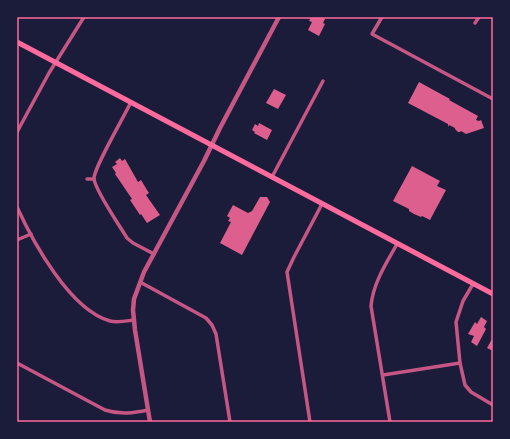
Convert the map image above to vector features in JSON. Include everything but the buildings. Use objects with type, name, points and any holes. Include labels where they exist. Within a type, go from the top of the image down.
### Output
[{"type":"main road","points":[[17,42],[493,294]]},
{"type":"street","points":[[17,132],[56,62],[84,17]]},
{"type":"street","points":[[150,422],[134,320],[134,299],[140,282],[154,254],[279,17]]},
{"type":"street","points":[[382,17],[372,34],[493,99]]},
{"type":"street","points":[[475,23],[479,17]]},
{"type":"street","points":[[272,177],[323,81]]},
{"type":"street","points":[[131,102],[98,165],[94,179],[101,196],[127,238],[133,243],[154,254]]},
{"type":"street","points":[[87,179],[94,179]]},
{"type":"street","points":[[310,422],[287,272],[322,204]]},
{"type":"street","points":[[17,207],[57,278],[65,288],[91,312],[109,321],[134,320]]},
{"type":"street","points":[[17,240],[31,234]]},
{"type":"street","points":[[390,422],[371,306],[376,281],[397,244]]},
{"type":"street","points":[[140,282],[206,318],[212,325],[216,334],[230,422]]},
{"type":"street","points":[[473,284],[463,301],[456,322],[460,363],[465,385],[471,392],[493,405]]},
{"type":"street","points":[[17,363],[106,410],[115,413],[148,410]]},
{"type":"street","points":[[383,375],[460,363]]}]
